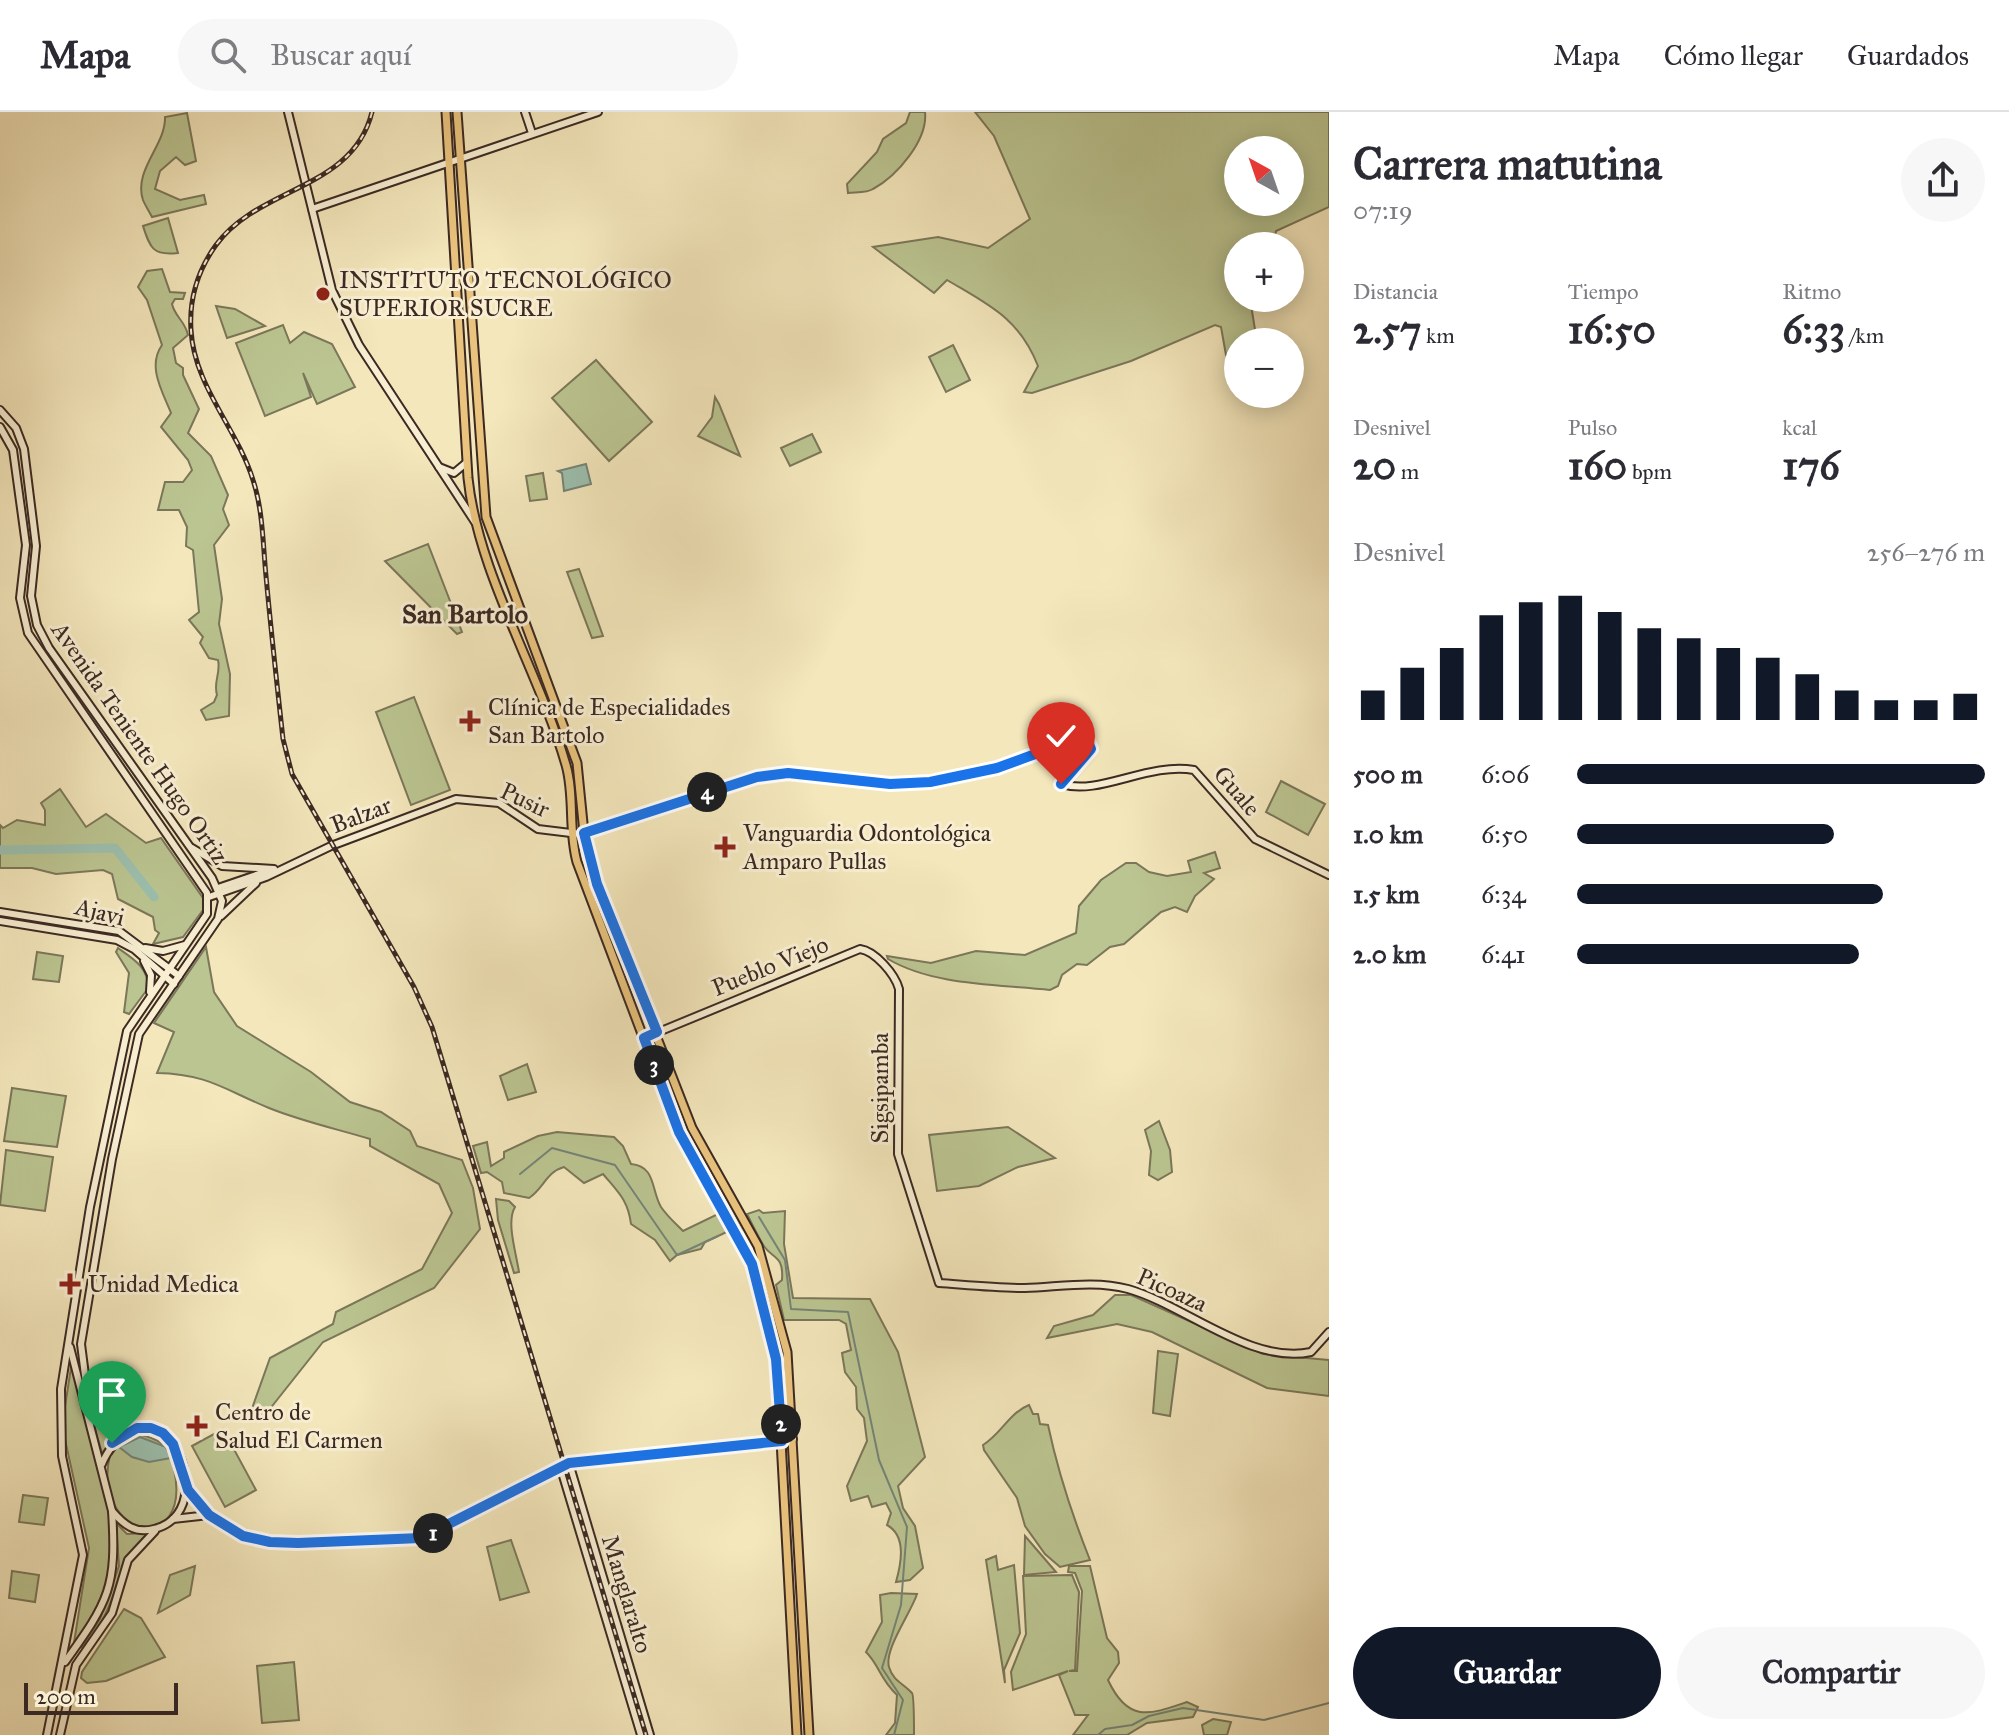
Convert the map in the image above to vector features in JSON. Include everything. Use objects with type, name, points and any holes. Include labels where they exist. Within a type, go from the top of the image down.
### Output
[{"type":"main road","points":[[288,112],[332,290],[359,345],[475,522]]},
{"type":"main road","points":[[446,112],[467,459],[475,522],[566,767],[571,834],[577,862],[679,1132],[752,1264],[776,1359],[797,1735]]},
{"type":"main road","points":[[457,112],[486,517],[577,763],[584,833],[597,884],[692,1128],[742,1213],[766,1267],[787,1352],[809,1735]]},
{"type":"main road","points":[[525,112],[532,133]]},
{"type":"main road","points":[[312,209],[598,112]]},
{"type":"main road","name":"Avenida Teniente Hugo Ortiz","points":[[0,410],[16,428],[24,449],[36,546],[31,587],[37,625],[49,648],[219,891],[223,906],[218,919],[139,1034],[131,1060],[81,1344],[84,1373],[94,1403],[114,1425],[137,1428]]},
{"type":"main road","name":"Avenida Teniente Hugo Ortiz","points":[[0,427],[13,450],[26,545],[20,598],[28,633],[208,895],[207,914],[127,1031],[90,1207],[58,1425],[83,1555],[47,1735]]},
{"type":"main road","points":[[435,462],[444,471],[454,473],[463,468],[467,459]]},
{"type":"main road","name":"Pusir","points":[[452,800],[499,803],[538,829],[584,833],[757,777],[788,773],[890,784],[930,782],[997,768],[1049,749],[1075,744],[1091,746],[1061,784]]},
{"type":"main road","name":"Guale","points":[[1061,784],[1084,787],[1154,769],[1194,770],[1255,839],[1329,875]]},
{"type":"main road","name":"Balzar","points":[[219,891],[266,877],[452,800]]},
{"type":"main road","points":[[189,846],[222,866],[274,869]]},
{"type":"main road","name":"Balzar","points":[[208,895],[284,867]]},
{"type":"main road","points":[[218,919],[239,897],[266,877]]},
{"type":"main road","name":"Ajavi","points":[[0,912],[119,931],[174,984]]},
{"type":"main road","name":"Ajavi","points":[[0,921],[108,937],[142,951],[179,976]]},
{"type":"main road","points":[[149,995],[151,975],[142,951],[163,951],[185,945]]},
{"type":"main road","name":"Pueblo Viejo","points":[[644,1038],[860,949],[867,950],[898,984]]},
{"type":"main road","name":"Sigsipamba","points":[[898,984],[898,1154],[939,1283]]},
{"type":"main road","name":"Picoaza","points":[[939,1283],[997,1287],[1118,1287],[1159,1301],[1243,1343],[1279,1351],[1311,1352],[1329,1332]]},
{"type":"main road","name":"Avenida Teniente Hugo Ortiz","points":[[69,1340],[74,1372],[102,1464]]},
{"type":"main road","points":[[161,1527],[135,1530],[112,1511],[102,1464],[112,1443],[137,1428],[151,1428],[168,1437],[188,1490],[209,1515],[243,1536],[270,1542],[412,1540],[569,1463],[793,1439]]},
{"type":"main road","name":"Manglaralto","points":[[569,1463],[650,1735]]},
{"type":"main road","name":"Manglaralto","points":[[560,1466],[641,1735]]},
{"type":"main road","points":[[60,1735],[76,1665],[112,1613],[132,1554],[180,1512],[188,1490]]},
{"type":"main road","name":"Avenida Teniente Hugo Ortiz","points":[[62,1666],[97,1619],[107,1598],[114,1559],[112,1511]]},
{"type":"main road","points":[[173,1519],[209,1515]]},
{"type":"green space","points":[[910,112],[925,112],[925,123],[909,156],[892,175],[873,189],[848,193],[847,184],[877,152],[883,139],[906,123]]},
{"type":"green space","points":[[975,112],[1329,112],[1329,207],[1276,232],[1224,232],[1224,312],[1252,312],[1255,328],[1224,328],[1224,344],[1221,327],[1215,325],[1131,361],[1032,393],[1024,392],[1038,366],[1012,324],[947,280],[934,293],[873,247],[938,237],[988,248],[1030,219],[994,136]]},
{"type":"green space","points":[[187,113],[196,161],[185,165],[176,157],[160,171],[155,189],[180,200],[204,195],[206,204],[152,217],[143,200],[142,178],[161,138],[165,117]]},
{"type":"green space","points":[[168,218],[178,253],[163,253],[154,249],[143,226]]},
{"type":"green space","points":[[162,269],[170,292],[185,293],[183,299],[175,299],[172,304],[188,335],[173,348],[176,363],[183,368],[183,375],[199,409],[188,433],[211,456],[228,495],[223,509],[229,525],[214,545],[222,599],[219,624],[230,674],[229,716],[206,720],[201,710],[214,702],[217,695],[219,665],[218,660],[209,658],[200,643],[203,637],[189,620],[199,612],[193,550],[186,546],[187,527],[179,510],[158,510],[165,482],[183,482],[192,470],[188,460],[161,427],[171,413],[156,370],[162,345],[147,300],[138,287],[147,271]]},
{"type":"green space","points":[[216,306],[235,309],[265,326],[227,338]]},
{"type":"green space","points":[[283,325],[290,343],[304,332],[332,344],[355,387],[317,404],[303,373],[311,397],[265,416],[236,343]]},
{"type":"green space","points":[[953,345],[970,380],[946,392],[929,357]]},
{"type":"green space","points":[[596,360],[652,422],[609,461],[552,398]]},
{"type":"green space","points":[[715,397],[740,456],[698,436],[712,417]]},
{"type":"green space","points":[[812,434],[821,452],[790,466],[781,448]]},
{"type":"green space","points":[[543,473],[547,499],[530,501],[526,476]]},
{"type":"green space","points":[[428,544],[462,632],[457,634],[385,561]]},
{"type":"green space","points":[[579,569],[603,636],[592,638],[567,572]]},
{"type":"green space","points":[[414,697],[450,790],[411,805],[376,712]]},
{"type":"green space","points":[[1281,781],[1325,804],[1308,835],[1266,812]]},
{"type":"green space","points":[[60,789],[86,827],[106,814],[146,843],[161,838],[203,898],[203,910],[183,937],[153,944],[159,933],[155,930],[153,917],[118,899],[112,874],[103,870],[56,874],[32,868],[0,868],[0,825],[3,828],[17,820],[45,825],[45,810],[41,803]]},
{"type":"green space","points":[[1215,852],[1220,868],[1204,873],[1214,879],[1195,896],[1187,912],[1175,907],[1161,912],[1124,944],[1110,947],[1087,965],[1077,964],[1062,975],[1058,986],[1050,990],[945,979],[906,968],[887,956],[931,963],[976,951],[1025,955],[1076,933],[1079,906],[1101,880],[1126,863],[1136,863],[1149,872],[1167,876],[1191,872],[1188,861]]},
{"type":"green space","points":[[206,947],[214,992],[237,1026],[311,1072],[350,1102],[381,1112],[410,1131],[417,1146],[462,1160],[473,1188],[480,1229],[434,1288],[323,1342],[265,1415],[250,1414],[270,1358],[333,1324],[336,1312],[422,1269],[452,1213],[439,1184],[370,1146],[370,1139],[281,1113],[216,1084],[190,1076],[157,1073],[174,1032],[154,1023]]},
{"type":"green space","points":[[118,948],[134,960],[148,980],[149,987],[129,1014],[124,1012],[129,973],[116,952]]},
{"type":"green space","points":[[37,952],[63,956],[59,982],[33,979]]},
{"type":"green space","points":[[527,1064],[536,1092],[508,1100],[500,1076]]},
{"type":"green space","points":[[12,1088],[66,1096],[57,1147],[4,1141]]},
{"type":"green space","points":[[1159,1121],[1170,1150],[1172,1172],[1158,1180],[1149,1175],[1151,1151],[1145,1130]]},
{"type":"green space","points":[[1008,1127],[1055,1158],[1018,1167],[979,1186],[937,1191],[929,1135]]},
{"type":"green space","points":[[557,1132],[614,1137],[623,1146],[631,1164],[645,1169],[649,1174],[661,1207],[683,1231],[720,1213],[731,1230],[705,1242],[701,1249],[677,1255],[670,1261],[655,1240],[631,1224],[625,1202],[603,1174],[584,1183],[564,1167],[553,1173],[529,1198],[504,1193],[502,1182],[487,1172],[481,1173],[473,1146],[487,1142],[491,1166],[504,1158],[504,1152],[538,1136]]},
{"type":"green space","points":[[6,1150],[53,1157],[45,1211],[0,1205]]},
{"type":"green space","points":[[496,1199],[509,1201],[515,1207],[511,1221],[519,1272],[514,1273],[498,1220]]},
{"type":"green space","points":[[759,1210],[763,1213],[785,1211],[784,1244],[793,1298],[870,1299],[898,1352],[925,1457],[898,1486],[903,1508],[915,1526],[923,1568],[910,1580],[896,1582],[901,1559],[900,1543],[898,1536],[887,1525],[891,1513],[886,1503],[872,1507],[868,1496],[851,1501],[847,1486],[867,1441],[864,1418],[857,1409],[856,1387],[845,1372],[842,1353],[851,1350],[846,1324],[839,1320],[784,1320],[776,1285],[782,1280],[781,1265],[766,1248],[747,1214]]},
{"type":"green space","points":[[1115,1295],[1131,1295],[1263,1354],[1329,1360],[1329,1396],[1267,1388],[1152,1332],[1117,1324],[1047,1338],[1054,1326],[1093,1315]]},
{"type":"green space","points":[[1158,1351],[1178,1354],[1170,1416],[1153,1413]]},
{"type":"green space","points":[[72,1361],[102,1469],[112,1526],[113,1553],[104,1598],[73,1649],[89,1548],[62,1426]]},
{"type":"green space","points":[[78,1371],[99,1416],[120,1430],[102,1453]]},
{"type":"green space","points":[[1029,1405],[1033,1414],[1038,1414],[1040,1424],[1048,1425],[1066,1493],[1090,1560],[1060,1567],[1045,1554],[1025,1526],[1017,1498],[984,1450],[983,1445],[1016,1413]]},
{"type":"green space","points":[[223,1429],[256,1490],[225,1507],[192,1446]]},
{"type":"green space","points":[[137,1434],[163,1444],[174,1469],[176,1497],[169,1516],[157,1526],[142,1526],[126,1519],[114,1505],[108,1483],[110,1455],[122,1442]]},
{"type":"green space","points":[[23,1495],[48,1498],[44,1525],[19,1522]]},
{"type":"green space","points":[[116,1523],[127,1534],[148,1533],[129,1561],[102,1622],[81,1648],[100,1619],[119,1566]]},
{"type":"green space","points":[[1025,1536],[1056,1572],[1024,1575]]},
{"type":"green space","points":[[511,1540],[529,1592],[500,1600],[487,1547]]},
{"type":"green space","points":[[996,1556],[998,1570],[1014,1565],[1020,1633],[1004,1670],[1005,1683],[986,1560]]},
{"type":"green space","points":[[195,1566],[190,1595],[158,1613],[170,1575]]},
{"type":"green space","points":[[1069,1566],[1090,1566],[1107,1638],[1118,1652],[1119,1663],[1108,1680],[1123,1703],[1141,1712],[1151,1712],[1187,1702],[1198,1707],[1193,1717],[1147,1723],[1127,1735],[1073,1735],[1088,1715],[1075,1715],[1059,1675],[1068,1671],[1013,1690],[1011,1672],[1026,1634],[1023,1576],[1072,1575],[1079,1592],[1075,1670],[1069,1671],[1077,1671],[1082,1591],[1075,1573],[1068,1572]]},
{"type":"green space","points":[[12,1571],[39,1575],[35,1602],[9,1598]]},
{"type":"green space","points":[[917,1594],[894,1641],[889,1659],[893,1676],[912,1693],[914,1735],[886,1735],[895,1723],[897,1695],[866,1652],[882,1622],[880,1595]]},
{"type":"green space","points":[[124,1609],[141,1618],[165,1657],[106,1681],[87,1683],[81,1678],[82,1672]]},
{"type":"green space","points":[[294,1662],[299,1720],[262,1723],[257,1666]]},
{"type":"green space","points":[[1213,1719],[1231,1722],[1227,1735],[1204,1735],[1202,1725]]},
{"type":"shaded area","points":[[586,464],[591,484],[564,491],[562,473],[558,471]]},
{"type":"shaded area","points":[[140,1437],[166,1447],[171,1458],[149,1462],[132,1457],[119,1447]]},
{"type":"waterway","points":[[0,850],[115,848],[154,897]]},
{"type":"waterway","points":[[520,1174],[552,1148],[615,1165],[677,1255],[718,1236]]},
{"type":"waterway","points":[[759,1217],[785,1260],[791,1309],[848,1312],[879,1460],[907,1527],[901,1605],[882,1668],[903,1700],[894,1735]]},
{"type":"waterway","points":[[1098,1735],[1105,1729],[1132,1725],[1149,1716],[1183,1708],[1264,1720],[1329,1703]]},
{"type":"railway","points":[[372,112],[362,138],[346,157],[326,173],[256,210],[234,226],[216,245],[204,264],[193,296],[191,330],[194,350],[208,388],[246,461],[259,503],[283,739],[292,774],[414,987],[432,1027],[646,1735]]},
{"type":"place","name":"INSTITUTO TECNOLÓGICO SUPERIOR SUCRE","points":[[323,294]]},
{"type":"place","name":"Clínica de Especialidades San Bartolo","points":[[470,721]]},
{"type":"place","name":"Vanguardia Odontológica Amparo Pullas","points":[[725,847]]},
{"type":"place","name":"Unidad Medica","points":[[70,1284]]},
{"type":"place","name":"Centro de Salud El Carmen","points":[[197,1426]]},
{"type":"district","name":"San Bartolo","points":[[465,614]]},
{"type":"route","points":[[112,1443],[125,1432],[137,1428],[151,1428],[163,1433],[173,1444],[188,1490],[209,1515],[243,1536],[270,1542],[298,1543],[421,1538],[569,1463],[782,1441],[776,1359],[757,1279],[736,1230],[679,1132],[644,1038],[657,1032],[597,884],[586,852],[584,833],[757,777],[788,773],[890,784],[930,782],[997,768],[1049,749],[1089,744],[1091,749],[1061,784]]}]
